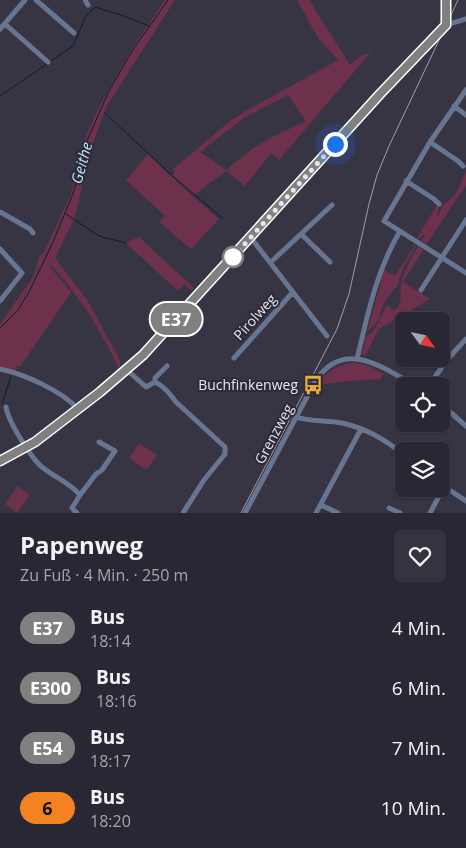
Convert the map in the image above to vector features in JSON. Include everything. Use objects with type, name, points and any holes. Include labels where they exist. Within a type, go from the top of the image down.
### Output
[{"type":"street","points":[[0,29],[25,0]]},
{"type":"street","points":[[36,0],[74,33]]},
{"type":"street","points":[[446,0],[446,25]]},
{"type":"street","points":[[0,461],[27,448],[78,410],[143,355],[369,106],[446,25],[466,19]]},
{"type":"street","points":[[5,24],[48,62]]},
{"type":"street","points":[[466,90],[430,142],[384,220],[466,273]]},
{"type":"street","points":[[454,106],[466,115]]},
{"type":"street","points":[[430,142],[463,166]]},
{"type":"street","points":[[406,181],[434,198],[439,204]]},
{"type":"street","points":[[271,262],[332,205]]},
{"type":"street","points":[[0,212],[30,229],[33,233]]},
{"type":"street","points":[[421,290],[464,228],[466,220]]},
{"type":"street","points":[[398,377],[373,364],[357,359],[378,276],[387,253],[400,231]]},
{"type":"street","points":[[302,235],[330,262]]},
{"type":"street","points":[[251,238],[327,336]]},
{"type":"street","points":[[0,250],[22,273],[0,301]]},
{"type":"street","name":"Pirolweg","points":[[234,358],[293,292]]},
{"type":"street","points":[[435,377],[466,338]]},
{"type":"street","name":"Grenzweg","points":[[245,513],[316,380],[326,368],[339,360],[357,359]]},
{"type":"street","points":[[127,370],[146,387],[155,382],[156,378],[167,366]]},
{"type":"street","points":[[0,369],[15,372],[34,380],[78,410]]},
{"type":"street","points":[[155,382],[223,444],[226,450],[183,513]]},
{"type":"street","points":[[6,407],[14,427],[41,466],[80,495]]},
{"type":"street","points":[[450,412],[466,425]]},
{"type":"street","points":[[296,417],[306,420],[342,423],[386,441],[395,448]]},
{"type":"street","points":[[316,513],[360,429]]},
{"type":"street","points":[[76,513],[70,510],[115,451],[99,442]]},
{"type":"street","points":[[450,491],[466,501]]},
{"type":"street","points":[[430,513],[437,497]]},
{"type":"street","points":[[321,505],[338,513]]},
{"type":"street","points":[[389,508],[400,513]]},
{"type":"shaded area","points":[[165,0],[175,0],[106,107],[93,143],[74,219],[55,258],[87,300],[120,360],[120,367],[118,367],[89,313],[51,265],[50,267],[71,292],[70,294],[20,366],[16,367],[16,370],[0,367],[0,324],[33,277],[39,257],[44,252],[72,192],[84,141],[98,109],[131,50]]},
{"type":"shaded area","points":[[297,0],[309,0],[350,65],[359,57],[371,52],[279,160],[271,153],[245,186],[226,171],[194,195],[172,175],[175,173],[172,170],[230,121],[338,60],[318,38]],"holes":[[[288,95],[306,121],[252,149],[226,170],[200,152],[244,118]]]},
{"type":"shaded area","points":[[148,154],[219,219],[191,249],[159,222],[165,216],[126,180]]},
{"type":"shaded area","points":[[466,172],[466,186],[426,244],[421,241],[425,236],[424,234],[419,239],[417,238],[437,205],[439,208],[438,217],[442,206],[455,195]]},
{"type":"shaded area","points":[[139,237],[194,288],[191,290],[184,284],[178,291],[127,244],[127,242]]},
{"type":"shaded area","points":[[415,245],[397,286],[381,309],[379,319],[367,333],[384,270],[395,276]]},
{"type":"shaded area","points":[[418,246],[423,250],[403,282],[430,299],[408,312],[395,312],[395,320],[379,329],[365,356],[362,354],[366,336],[377,325],[388,305],[394,311],[399,305],[402,279]]},
{"type":"shaded area","points":[[357,363],[369,366],[384,374],[380,379],[319,385],[334,368]]},
{"type":"shaded area","points":[[139,443],[157,455],[148,468],[144,469],[129,458]]},
{"type":"shaded area","points":[[17,486],[30,495],[17,513],[5,504]]},
{"type":"waterway","name":"Geithe","points":[[0,328],[18,310],[30,290],[53,242],[74,191],[86,143],[108,93],[132,51],[168,0]]},
{"type":"waterway","points":[[50,62],[73,46],[86,16],[95,7],[149,26]]},
{"type":"waterway","points":[[0,96],[47,64]]},
{"type":"waterway","points":[[105,113],[169,173],[222,218]]},
{"type":"waterway","points":[[66,214],[99,236],[126,243]]},
{"type":"waterway","points":[[2,404],[11,376]]},
{"type":"railway","points":[[241,513],[337,329],[349,294],[377,175],[458,0]]},
{"type":"bus line","name":"E37","points":[[0,461],[27,448],[100,392],[143,355],[380,94],[437,32],[446,25],[446,0]]},
{"type":"place","name":"Buchfinkenweg","points":[[313,385]]},
{"type":"route","points":[[233,257],[335,144]]}]
